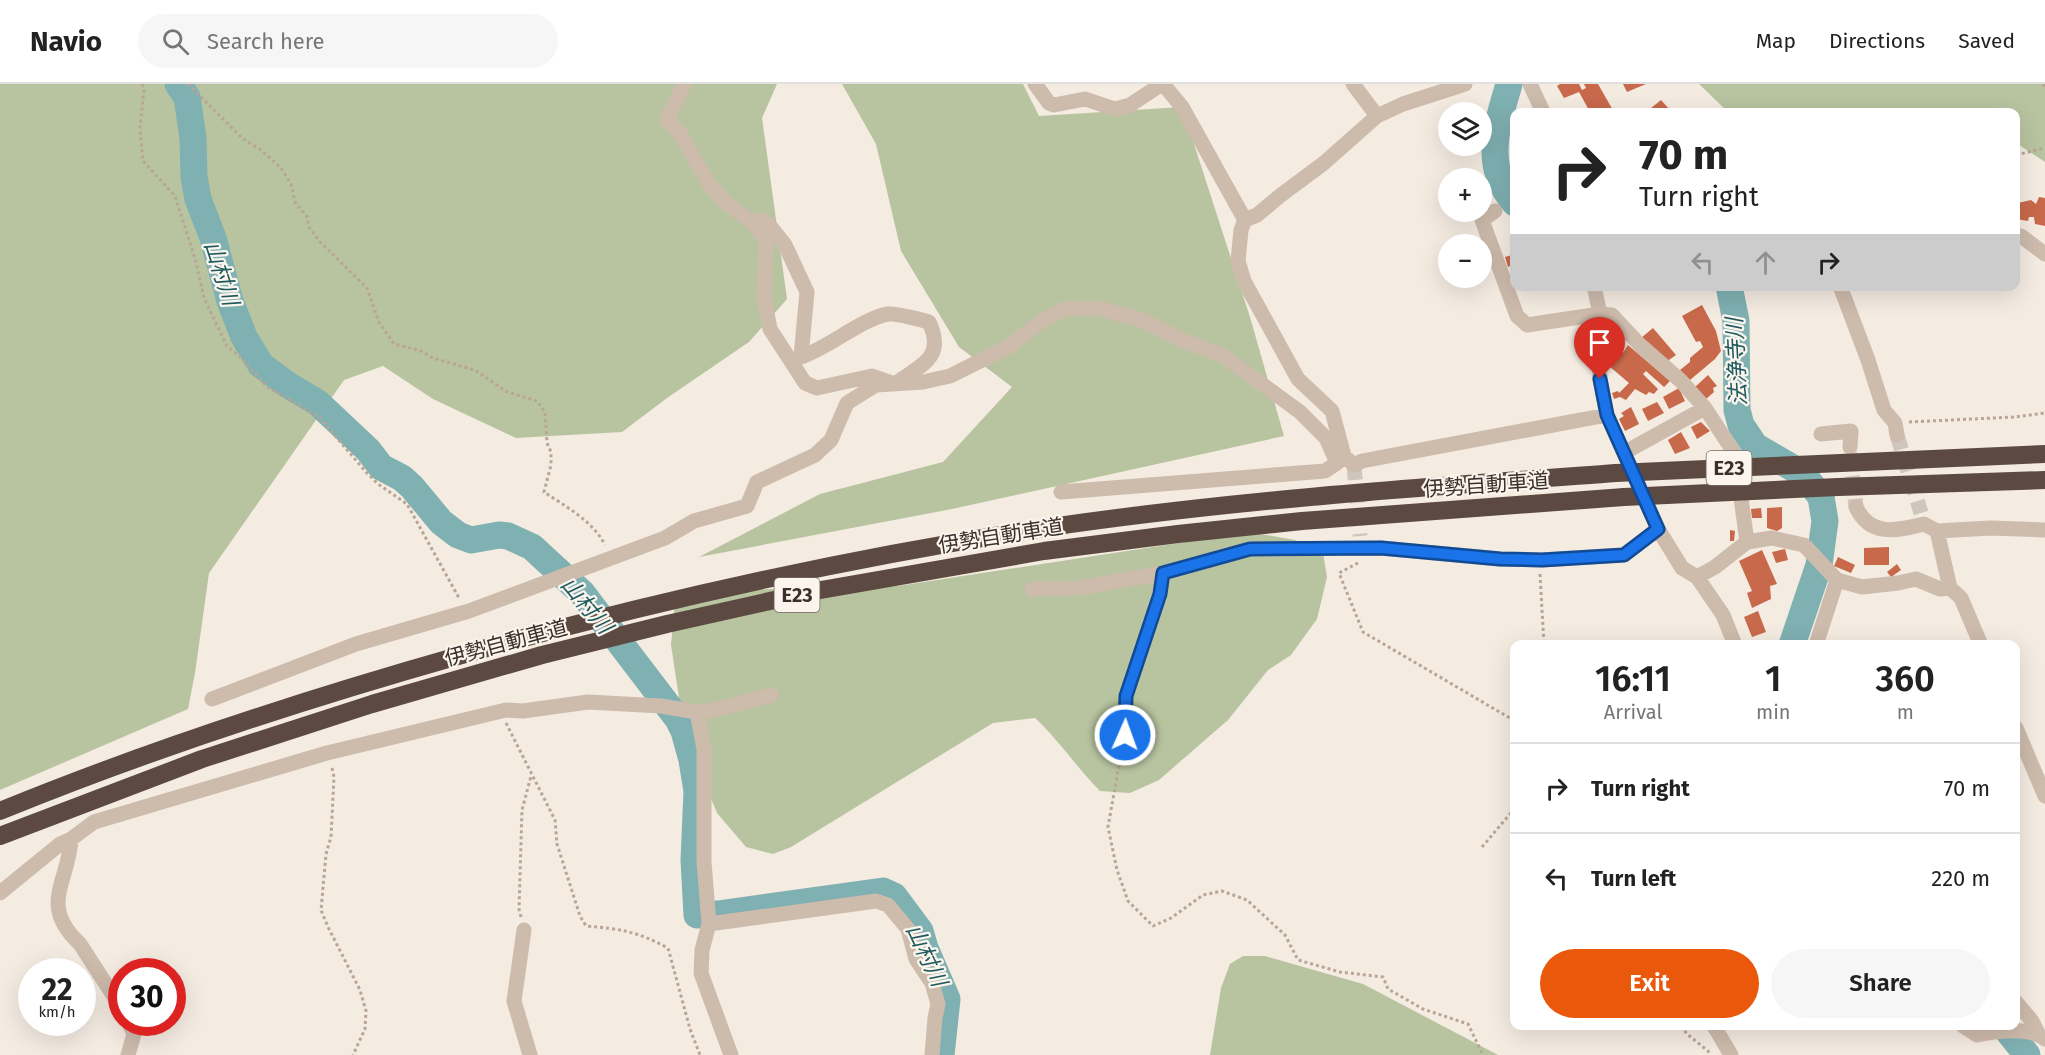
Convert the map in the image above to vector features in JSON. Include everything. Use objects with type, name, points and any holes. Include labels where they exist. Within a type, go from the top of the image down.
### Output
[{"type":"highway","name":"伊勢自動車道","points":[[0,811],[196,737],[366,682],[536,634],[661,602],[940,545],[1046,528],[1299,497],[1845,455],[2045,454]]},
{"type":"highway","name":"伊勢自動車道","points":[[0,836],[202,759],[372,704],[542,655],[815,591],[1044,551],[1302,521],[1624,497],[2045,480]]},
{"type":"street","points":[[684,84],[667,120],[679,132],[709,184],[725,202],[753,223],[766,241],[764,297],[770,329],[796,360],[805,383],[817,388],[872,376],[895,384]]},
{"type":"street","points":[[1035,84],[1049,103],[1054,105],[1085,99],[1115,109],[1130,105],[1163,84],[1182,107],[1245,220]]},
{"type":"street","points":[[1353,84],[1377,116]]},
{"type":"street","points":[[1341,460],[1332,411],[1298,380],[1244,280],[1238,261],[1241,230],[1245,220],[1257,215],[1324,163],[1377,116],[1403,104],[1464,84]]},
{"type":"street","points":[[1530,84],[1541,108]]},
{"type":"street","points":[[1495,211],[1482,220],[1517,316],[1527,325],[1600,314],[1612,315],[1640,345],[1681,381],[1705,408],[1735,454],[1747,543]]},
{"type":"street","points":[[753,223],[760,220],[770,226],[785,245],[807,292],[796,360]]},
{"type":"street","points":[[2020,236],[2045,254]]},
{"type":"street","points":[[1595,291],[1600,314],[1598,326],[1600,379],[1607,415],[1658,529],[1682,568],[1697,578],[1724,615],[1733,640]]},
{"type":"street","points":[[1842,291],[1884,411],[1896,429]]},
{"type":"street","points":[[212,699],[356,644],[469,611],[665,538],[694,521],[747,506],[758,482],[815,455],[831,440],[847,403],[876,385],[923,382],[950,375],[1008,347],[1043,320],[1064,309],[1097,308],[1142,320],[1182,340],[1222,355],[1300,412],[1326,438],[1341,460],[1354,465],[1362,461],[1607,415]]},
{"type":"street","points":[[796,360],[817,352],[870,321],[889,314],[929,322],[935,334],[935,349],[929,360],[895,384]]},
{"type":"street","points":[[1629,450],[1705,408]]},
{"type":"street","points":[[1821,434],[1851,431],[1845,455]]},
{"type":"street","points":[[1061,492],[1325,471],[1341,460]]},
{"type":"street","points":[[1856,507],[1861,519],[1873,527],[1885,530],[1909,528],[1927,523],[2045,530]]},
{"type":"street","points":[[1927,523],[1950,588],[1961,598],[1979,640]]},
{"type":"street","points":[[1032,589],[1078,588],[1163,573],[1250,549],[1362,542],[1500,559],[1542,560],[1624,555],[1658,529]]},
{"type":"street","points":[[1697,578],[1747,543],[1772,538],[1804,545],[1838,580],[1862,587],[1916,579],[1940,589],[1950,588]]},
{"type":"street","points":[[1125,735],[1126,696],[1160,594],[1163,573]]},
{"type":"street","points":[[1818,640],[1838,580]]},
{"type":"street","points":[[0,893],[60,844],[94,822],[327,753],[506,710],[523,711],[588,702],[661,706],[698,712],[715,710],[771,695]]},
{"type":"street","points":[[698,712],[704,749],[704,862],[709,924],[702,950],[702,973],[731,1055]]},
{"type":"street","points":[[2020,737],[2045,796]]},
{"type":"street","points":[[71,839],[70,852],[59,887],[57,903],[71,936],[80,944],[108,987]]},
{"type":"street","points":[[709,924],[876,901],[888,905],[908,929],[916,959],[932,983],[938,1004],[932,1055]]},
{"type":"street","points":[[524,930],[514,1000],[530,1055]]},
{"type":"street","points":[[2020,1007],[2041,1036]]},
{"type":"street","points":[[1716,1030],[1731,1055]]},
{"type":"street","points":[[1969,1030],[1977,1035],[1992,1032],[2041,1036]]},
{"type":"street","points":[[128,1055],[133,1036]]},
{"type":"path","points":[[142,84],[144,89],[140,128],[143,161],[175,196],[196,262],[204,298],[227,346],[267,387],[319,417],[372,478],[407,504],[469,611]]},
{"type":"path","points":[[188,84],[242,138],[261,150],[280,167],[291,184],[295,202],[307,217],[309,227],[320,242],[367,288],[379,322],[394,344],[419,350],[433,358],[474,370],[507,392],[537,400],[545,412],[547,443],[551,452],[551,465],[544,492],[593,528],[612,557]]},
{"type":"path","points":[[2020,154],[2045,148]]},
{"type":"path","points":[[1896,429],[2045,413]]},
{"type":"path","points":[[1362,542],[1364,560],[1340,573],[1363,632],[1510,718]]},
{"type":"path","points":[[1542,560],[1540,573],[1544,640]]},
{"type":"path","points":[[506,710],[504,719],[555,820],[557,844],[580,916],[586,926],[626,930],[648,937],[668,948],[690,1029],[700,1055]]},
{"type":"path","points":[[1125,735],[1108,827],[1117,870],[1128,901],[1153,926],[1171,918],[1203,895],[1222,891],[1247,900],[1286,935],[1298,960],[1340,972],[1383,977],[1388,989],[1423,1009],[1468,1024],[1483,1055]]},
{"type":"path","points":[[327,753],[334,777],[331,837],[326,854],[321,910],[360,990],[366,1011],[365,1029],[353,1055]]},
{"type":"path","points":[[524,930],[519,909],[522,810],[531,776]]},
{"type":"path","points":[[1482,847],[1510,814]]},
{"type":"path","points":[[1684,1030],[1710,1055]]},
{"type":"green space","points":[[0,84],[777,84],[762,118],[787,299],[749,342],[622,432],[516,438],[433,399],[383,366],[344,380],[209,573],[188,709],[0,790]]},
{"type":"green space","points":[[842,84],[1023,84],[1039,116],[1182,107],[1250,317],[1284,436],[952,509],[699,557],[820,494],[943,462],[1012,387],[959,347],[901,251],[876,144]]},
{"type":"green space","points":[[1699,84],[2045,84],[2045,162],[2020,146],[2020,108],[1724,108]]},
{"type":"green space","points":[[1250,532],[1295,540],[1323,553],[1327,577],[1317,619],[1291,655],[1268,670],[1228,720],[1159,780],[1130,793],[1100,791],[1035,718],[993,723],[791,847],[773,854],[746,847],[717,813],[698,767],[680,704],[671,645],[675,602],[689,591],[898,586]]},
{"type":"green space","points":[[1243,956],[1265,956],[1363,984],[1498,1055],[1210,1055],[1221,988],[1230,964]]},
{"type":"building","points":[[1579,84],[1582,90],[1586,88],[1584,84],[1598,84],[1612,108],[1588,108],[1579,92],[1564,98],[1557,86]]},
{"type":"building","points":[[1623,84],[1646,84],[1627,92]]},
{"type":"building","points":[[1661,100],[1668,108],[1651,108]]},
{"type":"building","points":[[2039,197],[2045,198],[2045,226],[2035,224],[2034,217],[2029,217],[2028,221],[2020,220],[2020,203],[2031,200],[2036,204]]},
{"type":"building","points":[[1510,256],[1510,266],[1508,267],[1505,257]]},
{"type":"building","points":[[1702,305],[1716,331],[1721,351],[1690,380],[1680,370],[1703,347],[1700,341],[1696,342],[1682,316]]},
{"type":"building","points":[[1653,328],[1676,355],[1666,362],[1641,338]]},
{"type":"building","points":[[1628,345],[1670,381],[1664,387],[1646,371],[1643,374],[1658,389],[1654,394],[1649,392],[1646,395],[1635,389],[1626,400],[1620,397],[1614,399],[1612,393],[1618,391],[1619,393],[1629,383],[1609,366],[1608,360],[1617,350],[1623,353]]},
{"type":"building","points":[[1708,375],[1717,386],[1706,399],[1694,388]]},
{"type":"building","points":[[1679,388],[1685,401],[1669,409],[1663,397]]},
{"type":"building","points":[[1657,402],[1664,413],[1648,421],[1642,409]]},
{"type":"building","points":[[1631,407],[1639,424],[1625,431],[1619,419],[1624,416],[1621,413]]},
{"type":"building","points":[[1701,422],[1710,431],[1697,439],[1691,427]]},
{"type":"building","points":[[1681,432],[1690,448],[1675,454],[1668,440]]},
{"type":"building","points":[[1782,507],[1782,528],[1777,531],[1767,528],[1767,508]]},
{"type":"building","points":[[1761,508],[1762,518],[1752,518],[1751,509]]},
{"type":"building","points":[[1730,530],[1735,531],[1734,541],[1730,541]]},
{"type":"building","points":[[1889,547],[1889,565],[1864,565],[1864,548]]},
{"type":"building","points":[[1785,549],[1788,560],[1776,563],[1772,552]]},
{"type":"building","points":[[1762,550],[1777,584],[1770,586],[1771,599],[1752,608],[1747,593],[1752,591],[1739,561]]},
{"type":"building","points":[[1838,557],[1855,565],[1851,573],[1834,566]]},
{"type":"building","points":[[1897,564],[1901,570],[1891,577],[1887,572]]},
{"type":"building","points":[[1758,611],[1766,632],[1752,637],[1744,617]]},
{"type":"waterway","name":"山村川","points":[[178,84],[187,97],[198,199],[213,238],[230,301],[244,337],[261,365],[318,403],[368,450],[381,467],[402,478],[412,487],[441,522],[458,535],[471,540],[499,535],[508,536],[532,547],[582,593],[678,719],[684,731],[697,791],[694,860],[697,915],[883,891],[894,896],[920,931],[947,999],[941,1055]]},
{"type":"waterway","name":"法浄寺川","points":[[1509,84],[1497,130],[1495,160],[1498,175],[1510,196]]},
{"type":"waterway","name":"法浄寺川","points":[[1730,291],[1736,321],[1737,410],[1741,425],[1755,446],[1803,474],[1821,497],[1825,521],[1819,565],[1794,640]]},
{"type":"waterway","name":"法浄寺川","points":[[2007,1030],[2027,1055]]},
{"type":"tunnel","points":[[1897,435],[1921,513]]},
{"type":"tunnel","points":[[1850,453],[1856,507]]},
{"type":"tunnel","points":[[1354,465],[1360,536]]},
{"type":"route","points":[[1125,735],[1126,696],[1160,594],[1163,573],[1250,549],[1381,548],[1500,559],[1542,560],[1624,555],[1644,542],[1658,529],[1607,415],[1600,379]]}]
